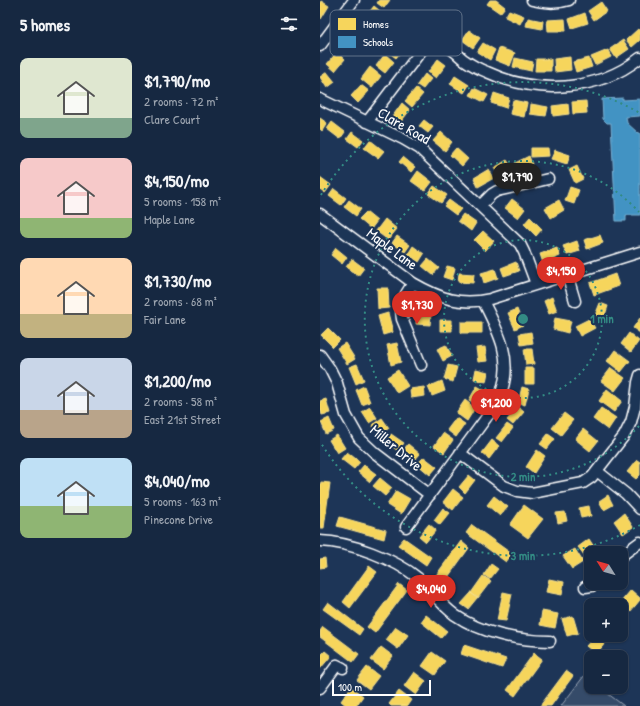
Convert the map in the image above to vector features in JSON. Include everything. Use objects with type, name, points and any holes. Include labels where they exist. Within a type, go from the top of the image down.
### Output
[{"type":"street","points":[[347,10],[354,0]]},
{"type":"street","points":[[532,0],[545,3],[569,0]]},
{"type":"street","points":[[320,46],[330,32]]},
{"type":"street","points":[[367,122],[417,56]]},
{"type":"street","points":[[461,56],[475,66],[503,79],[541,87],[589,83],[620,71],[640,58]]},
{"type":"street","name":"Clare Road","points":[[320,99],[403,139],[420,149],[520,244],[536,284]]},
{"type":"street","points":[[480,206],[492,194],[498,191],[548,179]]},
{"type":"street","name":"Maple Lane","points":[[320,214],[413,284],[429,293],[450,300],[468,302],[483,301],[640,252]]},
{"type":"street","points":[[567,274],[575,301]]},
{"type":"street","points":[[413,284],[403,298],[401,312],[402,319],[421,365]]},
{"type":"street","points":[[406,527],[495,405],[502,390],[504,382],[505,358],[499,333],[483,301]]},
{"type":"street","name":"Miller Drive","points":[[320,355],[334,375],[346,415],[358,438],[375,454],[430,495]]},
{"type":"street","points":[[460,453],[504,486],[523,493],[532,493],[583,483],[592,477],[624,436],[631,422],[635,407],[640,375]]},
{"type":"street","points":[[597,471],[626,494],[640,510]]},
{"type":"street","points":[[320,541],[358,548],[400,566],[417,578],[451,612],[474,626],[511,638],[532,641],[550,641]]},
{"type":"street","points":[[628,551],[640,542]]},
{"type":"street","points":[[320,688],[337,665],[342,668]]},
{"type":"shaded area","points":[[584,676],[584,694],[608,694],[624,706],[561,706]]},
{"type":"building: Homes","points":[[379,0],[390,0],[384,8],[377,3]]},
{"type":"building: Homes","points":[[490,0],[496,0],[505,7],[500,13],[487,4]]},
{"type":"building: Homes","points":[[321,1],[329,6],[321,19],[320,3]]},
{"type":"building: Homes","points":[[601,2],[607,11],[594,20],[588,11]]},
{"type":"building: Homes","points":[[374,6],[379,10],[371,10]]},
{"type":"building: Homes","points":[[509,10],[524,16],[520,24],[505,17]]},
{"type":"building: Homes","points":[[585,13],[588,23],[572,28],[569,19]]},
{"type":"building: Homes","points":[[528,18],[543,21],[542,29],[526,26]]},
{"type":"building: Homes","points":[[565,19],[566,31],[548,31],[547,20]]},
{"type":"building: Homes","points":[[638,29],[640,31],[640,40],[632,47],[626,40]]},
{"type":"building: Homes","points":[[469,30],[480,38],[473,48],[462,40]]},
{"type":"building: Homes","points":[[623,40],[629,49],[616,58],[610,49]]},
{"type":"building: Homes","points":[[483,43],[495,50],[490,60],[477,52]]},
{"type":"building: Homes","points":[[499,48],[515,53],[510,66],[495,60]]},
{"type":"building: Homes","points":[[608,50],[611,57],[595,65],[591,57]]},
{"type":"building: Homes","points":[[334,56],[342,56],[345,59],[335,71],[327,64]]},
{"type":"building: Homes","points":[[384,56],[387,56],[394,62],[385,73],[376,66]]},
{"type":"building: Homes","points":[[570,57],[571,70],[555,72],[554,59]]},
{"type":"building: Homes","points":[[515,58],[533,62],[531,71],[513,67]]},
{"type":"building: Homes","points":[[589,58],[592,67],[576,72],[573,62]]},
{"type":"building: Homes","points":[[438,59],[446,65],[436,78],[428,72]]},
{"type":"building: Homes","points":[[536,59],[551,59],[551,71],[535,71]]},
{"type":"building: Homes","points":[[370,67],[381,76],[372,88],[361,79]]},
{"type":"building: Homes","points":[[327,72],[335,82],[327,88],[320,77]]},
{"type":"building: Homes","points":[[425,74],[431,79],[423,89],[417,85]]},
{"type":"building: Homes","points":[[455,76],[469,85],[464,93],[450,84]]},
{"type":"building: Homes","points":[[361,85],[369,91],[358,103],[351,96]]},
{"type":"building: Homes","points":[[416,88],[423,94],[412,107],[405,101]]},
{"type":"building: Homes","points":[[474,88],[488,95],[484,102],[470,95]]},
{"type":"building: Homes","points":[[494,93],[509,98],[506,108],[491,103]]},
{"type":"building: Homes","points":[[513,100],[527,103],[524,117],[510,114]]},
{"type":"building: Homes","points":[[586,101],[587,113],[573,114],[572,102]]},
{"type":"building: Homes","points":[[402,103],[410,110],[400,123],[392,117]]},
{"type":"building: Homes","points":[[531,104],[548,107],[546,116],[530,114]]},
{"type":"building: Homes","points":[[568,104],[569,114],[553,116],[552,106]]},
{"type":"building: Homes","points":[[320,118],[327,123],[322,131],[320,129]]},
{"type":"building: Homes","points":[[424,120],[433,127],[428,133],[419,126]]},
{"type":"building: Homes","points":[[332,122],[345,132],[340,139],[327,129]]},
{"type":"building: Homes","points":[[352,132],[363,140],[358,147],[347,139]]},
{"type":"building: Homes","points":[[441,132],[452,142],[445,151],[433,141]]},
{"type":"building: Homes","points":[[370,140],[384,151],[378,158],[364,148]]},
{"type":"building: Homes","points":[[456,148],[468,159],[462,166],[450,155]]},
{"type":"building: Homes","points":[[531,148],[548,148],[549,156],[531,157]]},
{"type":"building: Homes","points":[[555,150],[570,155],[567,164],[551,159]]},
{"type":"building: Homes","points":[[529,156],[532,164],[519,171],[515,163]]},
{"type":"building: Homes","points":[[403,157],[415,167],[411,172],[399,162]]},
{"type":"building: Homes","points":[[507,160],[513,169],[499,176],[494,168]]},
{"type":"building: Homes","points":[[577,166],[583,179],[575,183],[569,170]]},
{"type":"building: Homes","points":[[489,169],[494,178],[478,187],[474,178]]},
{"type":"building: Homes","points":[[418,171],[432,182],[425,191],[411,181]]},
{"type":"building: Homes","points":[[320,177],[331,185],[325,193],[320,189]]},
{"type":"building: Homes","points":[[434,186],[447,195],[441,203],[428,194]]},
{"type":"building: Homes","points":[[570,187],[579,190],[574,204],[565,201]]},
{"type":"building: Homes","points":[[334,189],[346,198],[341,205],[329,196]]},
{"type":"building: Homes","points":[[512,199],[525,209],[518,218],[505,208]]},
{"type":"building: Homes","points":[[349,200],[361,209],[356,216],[344,207]]},
{"type":"building: Homes","points":[[449,200],[461,209],[456,215],[444,206]]},
{"type":"building: Homes","points":[[559,200],[564,210],[551,218],[545,208]]},
{"type":"building: Homes","points":[[366,212],[377,221],[371,229],[359,219]]},
{"type":"building: Homes","points":[[463,214],[476,223],[471,231],[458,221]]},
{"type":"building: Homes","points":[[530,217],[542,229],[536,236],[524,224]]},
{"type":"building: Homes","points":[[385,219],[397,229],[388,240],[376,231]]},
{"type":"building: Homes","points":[[483,231],[494,241],[485,251],[474,240]]},
{"type":"building: Homes","points":[[600,235],[603,243],[587,249],[584,240]]},
{"type":"building: Homes","points":[[397,236],[410,245],[405,252],[392,243]]},
{"type":"building: Homes","points":[[577,241],[580,251],[567,255],[563,246]]},
{"type":"building: Homes","points":[[413,246],[424,254],[419,262],[408,254]]},
{"type":"building: Homes","points":[[336,248],[347,257],[342,264],[331,255]]},
{"type":"building: Homes","points":[[557,248],[560,256],[543,263],[540,254]]},
{"type":"building: Homes","points":[[352,259],[364,268],[358,276],[346,267]]},
{"type":"building: Homes","points":[[428,259],[439,268],[433,275],[422,266]]},
{"type":"building: Homes","points":[[516,262],[519,271],[504,276],[501,268]]},
{"type":"building: Homes","points":[[447,266],[455,268],[452,280],[443,277]]},
{"type":"building: Homes","points":[[495,269],[498,278],[484,283],[481,273]]},
{"type":"building: Homes","points":[[459,273],[474,274],[473,283],[458,282]]},
{"type":"building: Homes","points":[[615,274],[619,286],[594,295],[590,283]]},
{"type":"building: Homes","points":[[377,288],[388,288],[389,308],[378,309]]},
{"type":"building: Homes","points":[[552,297],[557,311],[549,314],[544,301]]},
{"type":"building: Homes","points":[[600,303],[608,306],[603,321],[594,318]]},
{"type":"building: Homes","points":[[517,309],[523,325],[515,329],[508,313]]},
{"type":"building: Homes","points":[[388,313],[393,332],[383,335],[378,316]]},
{"type":"building: Homes","points":[[417,313],[431,314],[430,325],[416,324]]},
{"type":"building: Homes","points":[[555,318],[571,321],[568,333],[553,329]]},
{"type":"building: Homes","points":[[640,318],[640,333],[633,328]]},
{"type":"building: Homes","points":[[589,319],[595,328],[580,336],[575,326]]},
{"type":"building: Homes","points":[[440,320],[452,320],[452,331],[440,331]]},
{"type":"building: Homes","points":[[461,322],[482,322],[482,333],[461,333]]},
{"type":"building: Homes","points":[[328,328],[340,340],[333,347],[321,335]]},
{"type":"building: Homes","points":[[531,332],[533,343],[521,345],[519,334]]},
{"type":"building: Homes","points":[[629,333],[639,341],[631,352],[621,344]]},
{"type":"building: Homes","points":[[345,343],[355,359],[347,364],[337,348]]},
{"type":"building: Homes","points":[[397,343],[401,362],[391,365],[387,345]]},
{"type":"building: Homes","points":[[446,345],[452,356],[443,361],[437,349]]},
{"type":"building: Homes","points":[[485,347],[487,361],[478,362],[476,348]]},
{"type":"building: Homes","points":[[524,349],[532,349],[534,364],[526,365]]},
{"type":"building: Homes","points":[[615,350],[630,361],[621,372],[607,361]]},
{"type":"building: Homes","points":[[357,364],[364,380],[356,384],[349,367]]},
{"type":"building: Homes","points":[[448,365],[457,367],[453,382],[444,379]]},
{"type":"building: Homes","points":[[525,368],[534,368],[534,384],[525,384]]},
{"type":"building: Homes","points":[[611,368],[625,378],[615,391],[601,381]]},
{"type":"building: Homes","points":[[476,369],[488,372],[486,382],[474,379]]},
{"type":"building: Homes","points":[[398,370],[408,386],[397,393],[387,377]]},
{"type":"building: Homes","points":[[442,381],[445,391],[432,396],[428,387]]},
{"type":"building: Homes","points":[[364,386],[370,402],[362,405],[356,390]]},
{"type":"building: Homes","points":[[477,386],[486,391],[478,405],[469,400]]},
{"type":"building: Homes","points":[[424,387],[425,396],[411,398],[410,389]]},
{"type":"building: Homes","points":[[522,387],[529,389],[525,405],[518,403]]},
{"type":"building: Homes","points":[[607,389],[622,401],[614,412],[599,401]]},
{"type":"building: Homes","points":[[326,399],[330,413],[322,415],[320,401]]},
{"type":"building: Homes","points":[[465,400],[475,408],[467,421],[456,413]]},
{"type":"building: Homes","points":[[370,407],[377,418],[369,423],[362,412]]},
{"type":"building: Homes","points":[[518,407],[524,412],[513,425],[507,420]]},
{"type":"building: Homes","points":[[601,408],[616,418],[608,430],[593,419]]},
{"type":"building: Homes","points":[[564,413],[573,420],[561,435],[552,428]]},
{"type":"building: Homes","points":[[329,418],[334,430],[326,434],[321,422]]},
{"type":"building: Homes","points":[[382,418],[389,428],[380,435],[372,425]]},
{"type":"building: Homes","points":[[456,418],[465,424],[456,437],[447,430]]},
{"type":"building: Homes","points":[[507,424],[513,428],[502,442],[496,438]]},
{"type":"building: Homes","points":[[583,429],[598,441],[590,451],[575,439]]},
{"type":"building: Homes","points":[[443,433],[453,440],[444,453],[434,446]]},
{"type":"building: Homes","points":[[391,434],[404,443],[398,451],[385,441]]},
{"type":"building: Homes","points":[[548,434],[555,439],[547,449],[540,444]]},
{"type":"building: Homes","points":[[337,435],[345,448],[337,453],[329,440]]},
{"type":"building: Homes","points":[[492,440],[499,446],[489,459],[482,453]]},
{"type":"building: Homes","points":[[408,444],[420,454],[413,462],[401,453]]},
{"type":"building: Homes","points":[[537,450],[545,456],[534,473],[526,467]]},
{"type":"building: Homes","points":[[347,452],[360,462],[354,469],[341,459]]},
{"type":"building: Homes","points":[[424,457],[437,467],[430,475],[417,464]]},
{"type":"building: Homes","points":[[637,460],[640,462],[640,475],[636,479],[627,472]]},
{"type":"building: Homes","points":[[364,465],[376,474],[370,482],[358,472]]},
{"type":"building: Homes","points":[[469,475],[475,480],[465,493],[459,487]]},
{"type":"building: Homes","points":[[380,478],[392,488],[385,496],[373,486]]},
{"type":"building: Homes","points":[[321,482],[330,483],[324,528],[320,528]]},
{"type":"building: Homes","points":[[453,489],[463,497],[453,510],[443,502]]},
{"type":"building: Homes","points":[[396,491],[410,499],[401,514],[387,505]]},
{"type":"building: Homes","points":[[608,495],[613,505],[604,510],[599,501]]},
{"type":"building: Homes","points":[[494,496],[508,507],[500,516],[487,505]]},
{"type":"building: Homes","points":[[524,505],[543,519],[528,538],[510,525]]},
{"type":"building: Homes","points":[[589,506],[591,516],[581,518],[579,508]]},
{"type":"building: Homes","points":[[443,508],[450,513],[440,525],[434,520]]},
{"type":"building: Homes","points":[[565,512],[567,521],[558,523],[556,513]]},
{"type":"building: Homes","points":[[624,513],[633,527],[623,534],[614,521]]},
{"type":"building: Homes","points":[[340,517],[386,530],[384,539],[337,526]]},
{"type":"building: Homes","points":[[429,524],[436,530],[426,542],[419,536]]},
{"type":"building: Homes","points":[[472,525],[512,554],[506,562],[466,533]]},
{"type":"building: Homes","points":[[404,538],[431,557],[426,565],[398,545]]},
{"type":"building: Homes","points":[[589,539],[594,546],[584,546],[584,555],[578,547]]},
{"type":"building: Homes","points":[[461,541],[469,548],[443,584],[434,578]]},
{"type":"building: Homes","points":[[575,549],[583,562],[572,569],[563,556]]},
{"type":"building: Homes","points":[[325,558],[326,567],[320,568],[320,559]]},
{"type":"building: Homes","points":[[491,564],[498,569],[490,579],[484,575]]},
{"type":"building: Homes","points":[[369,566],[377,572],[350,608],[343,602]]},
{"type":"building: Homes","points":[[483,576],[491,581],[478,598],[471,593]]},
{"type":"building: Homes","points":[[549,579],[564,582],[562,595],[546,592]]},
{"type":"building: Homes","points":[[399,584],[407,590],[375,633],[367,627]]},
{"type":"building: Homes","points":[[631,590],[640,598],[640,600],[630,612],[628,610],[628,598],[624,598]]},
{"type":"building: Homes","points":[[503,592],[512,594],[506,621],[497,620]]},
{"type":"building: Homes","points":[[471,593],[477,598],[468,609],[461,604]]},
{"type":"building: Homes","points":[[328,602],[363,629],[359,635],[323,609]]},
{"type":"building: Homes","points":[[542,611],[558,614],[555,628],[540,625]]},
{"type":"building: Homes","points":[[426,615],[447,631],[441,638],[421,622]]},
{"type":"building: Homes","points":[[573,616],[578,633],[567,636],[562,619]]},
{"type":"building: Homes","points":[[323,627],[359,654],[353,662],[320,637],[320,631]]},
{"type":"building: Homes","points":[[396,627],[408,635],[398,649],[386,640]]},
{"type":"building: Homes","points":[[590,642],[606,642],[599,650],[591,650],[586,646]]},
{"type":"building: Homes","points":[[464,645],[506,659],[502,668],[461,654]]},
{"type":"building: Homes","points":[[381,647],[393,656],[383,669],[371,660]]},
{"type":"building: Homes","points":[[325,651],[331,656],[320,669],[320,656]]},
{"type":"building: Homes","points":[[432,652],[445,661],[435,675],[422,666]]},
{"type":"building: Homes","points":[[534,653],[542,659],[515,696],[507,690]]},
{"type":"building: Homes","points":[[367,667],[379,676],[369,689],[357,680]]},
{"type":"building: Homes","points":[[566,671],[573,676],[551,706],[540,706]]},
{"type":"building: Homes","points":[[414,672],[426,681],[416,695],[404,686]]},
{"type":"building: Homes","points":[[351,687],[363,696],[356,706],[347,706],[341,701]]},
{"type":"building: Homes","points":[[399,691],[411,700],[407,706],[391,706],[389,704]]},
{"type":"building: Schools","points":[[623,98],[623,100],[640,99],[640,116],[626,117],[627,123],[638,133],[640,133],[640,215],[626,215],[626,221],[616,221],[611,123],[607,123],[603,119],[602,99]]}]
